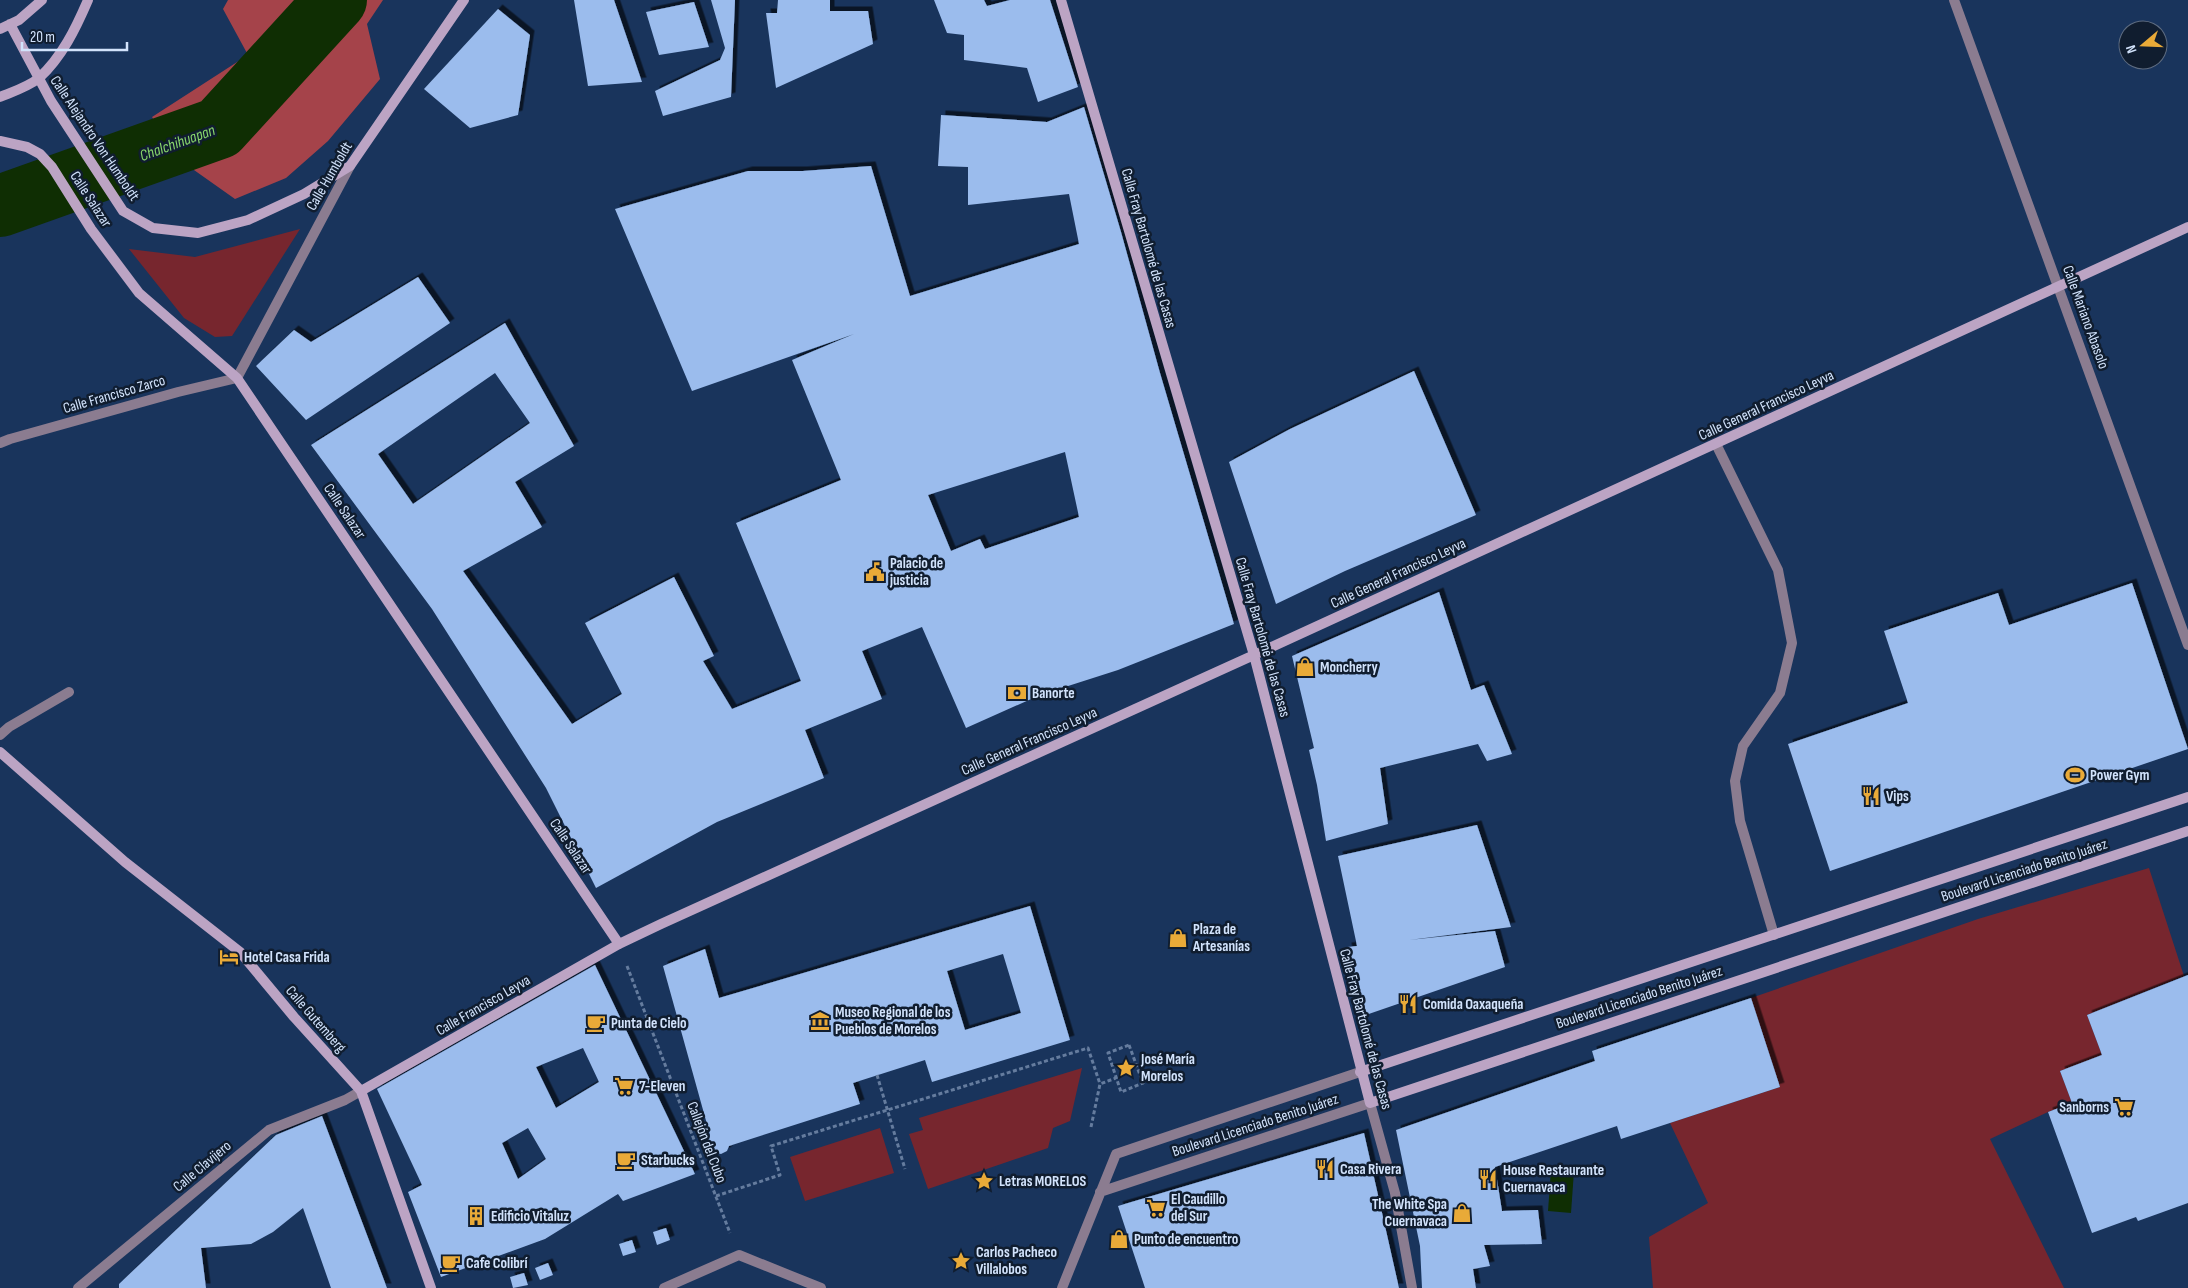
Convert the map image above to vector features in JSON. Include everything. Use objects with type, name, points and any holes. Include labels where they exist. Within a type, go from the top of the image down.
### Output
[{"type":"street","points":[[0,29],[19,20],[42,0]]},
{"type":"street","points":[[0,97],[38,79],[62,50],[75,30],[88,0]]},
{"type":"street","name":"Calle Humboldt","points":[[237,378],[350,166],[464,0]]},
{"type":"street","name":"Calle Fray Bartolomé de las Casas","points":[[1061,0],[1254,656],[1360,1072],[1395,1193],[1412,1288]]},
{"type":"street","name":"Calle Mariano Abasolo","points":[[1954,0],[2188,645]]},
{"type":"street","name":"Calle Alejandro Von Humboldt","points":[[10,24],[50,101],[123,211],[153,228],[198,233],[248,220],[304,194],[350,166]]},
{"type":"street","name":"Calle Salazar","points":[[0,141],[27,147],[40,154],[52,167],[91,229],[139,293],[237,378],[619,944]]},
{"type":"street","name":"Calle General Francisco Leyva","points":[[619,944],[1254,656],[2188,227]]},
{"type":"street","name":"Calle Francisco Zarco","points":[[0,443],[178,392],[237,378]]},
{"type":"street","points":[[1716,444],[1778,570],[1792,643],[1780,693],[1743,746],[1735,781],[1740,821],[1774,935]]},
{"type":"street","points":[[0,735],[9,727],[69,692]]},
{"type":"street","name":"Calle Gutemberg","points":[[0,752],[125,862],[240,952],[361,1091],[431,1288]]},
{"type":"street","name":"Boulevard Licenciado Benito Juárez","points":[[1100,1192],[1116,1154],[2188,797]]},
{"type":"street","name":"Boulevard Licenciado Benito Juárez","points":[[1100,1192],[2188,831]]},
{"type":"street","name":"Calle Francisco Leyva","points":[[361,1091],[619,944]]},
{"type":"street","name":"Calle Clavijero","points":[[78,1288],[269,1130],[361,1091]]},
{"type":"street","points":[[1062,1288],[1100,1192]]},
{"type":"street","points":[[664,1288],[739,1255],[821,1288]]},
{"type":"path","name":"Callejón del Cubo","points":[[619,944],[731,1236]]},
{"type":"path","points":[[1129,1045],[1142,1084],[1121,1092],[1116,1078],[1108,1053],[1129,1045]]},
{"type":"path","points":[[716,1196],[780,1175],[771,1146],[1088,1048],[1100,1084],[1091,1127]]},
{"type":"path","points":[[877,1075],[905,1169]]},
{"type":"path","points":[[1100,1084],[1116,1078]]},
{"type":"shaded area","points":[[228,0],[383,0],[367,24],[380,79],[328,141],[286,178],[235,199],[177,158],[152,117],[248,55],[223,9]]},
{"type":"shaded area","points":[[300,229],[232,336],[215,337],[184,318],[129,249],[195,257]]},
{"type":"shaded area","points":[[2149,868],[2184,976],[2087,1015],[2102,1055],[2060,1071],[2072,1103],[1990,1139],[2064,1288],[1653,1288],[1649,1237],[1708,1203],[1670,1123],[1780,1087],[1751,998],[1978,919]]},
{"type":"shaded area","points":[[1082,1068],[1070,1121],[1053,1128],[1048,1148],[928,1189],[909,1134],[923,1130],[919,1118]]},
{"type":"shaded area","points":[[880,1128],[894,1173],[805,1201],[790,1157]]},
{"type":"shaded area","points":[[1551,1170],[1574,1171],[1571,1213],[1548,1211]]},
{"type":"building","points":[[574,0],[614,0],[642,82],[588,86]]},
{"type":"building","points":[[711,0],[735,0],[731,97],[663,116],[655,91],[720,60],[725,48]]},
{"type":"building","points":[[778,0],[830,0],[830,11],[868,11],[873,44],[776,88],[766,13],[777,13]]},
{"type":"building","points":[[934,0],[984,0],[987,6],[1010,0],[1050,0],[1078,87],[1038,102],[1027,68],[964,60],[964,35],[947,33]]},
{"type":"building","points":[[694,2],[709,47],[659,55],[646,12]]},
{"type":"building","points":[[498,9],[530,35],[518,115],[470,128],[424,89]]},
{"type":"building","points":[[1084,107],[1234,624],[1118,670],[1040,695],[966,728],[922,627],[862,651],[882,699],[805,730],[824,778],[717,822],[596,888],[546,788],[432,609],[311,445],[505,323],[574,446],[515,482],[542,527],[463,571],[572,724],[622,694],[585,623],[674,577],[714,656],[703,661],[732,709],[801,681],[736,523],[841,480],[792,360],[854,334],[692,391],[615,209],[748,171],[803,171],[871,166],[910,296],[1079,244],[1069,194],[968,205],[968,167],[938,166],[941,115],[1047,122]],"holes":[[[495,373],[530,423],[413,504],[378,454]],[[1065,452],[1079,517],[985,549],[980,539],[951,551],[928,495]]]},
{"type":"building","points":[[418,277],[450,323],[306,420],[256,366],[294,330],[311,342]]},
{"type":"building","points":[[1414,371],[1476,515],[1345,571],[1276,604],[1229,462],[1290,429]]},
{"type":"building","points":[[2132,583],[2188,749],[1830,871],[1788,744],[1908,703],[1884,631],[1998,593],[2009,625]]},
{"type":"building","points":[[1439,592],[1471,690],[1484,685],[1512,754],[1487,761],[1478,744],[1380,768],[1388,824],[1326,841],[1309,750],[1314,748],[1292,656]]},
{"type":"building","points":[[1477,825],[1511,927],[1409,940],[1495,931],[1505,967],[1360,1017],[1347,947],[1357,946],[1338,856]]},
{"type":"building","name":"Museo Regional de los Pueblos de Morelos","points":[[1030,906],[1070,1040],[932,1082],[925,1060],[853,1083],[860,1104],[729,1146],[727,1151],[721,1154],[710,1151],[707,1140],[710,1135],[663,966],[705,949],[719,998]],"holes":[[[1003,954],[1021,1013],[965,1030],[947,971]]]},
{"type":"building","points":[[595,965],[695,1174],[623,1201],[618,1194],[545,1239],[441,1277],[408,1192],[422,1185],[377,1089]],"holes":[[[583,1048],[599,1082],[556,1108],[536,1067]],[[528,1128],[546,1159],[518,1179],[502,1143]]]},
{"type":"building","name":"Sanborns","points":[[2188,975],[2188,1203],[2138,1221],[2136,1217],[2092,1233],[2048,1112],[2072,1103],[2060,1071],[2102,1055],[2087,1015]]},
{"type":"building","points":[[1751,998],[1780,1087],[1621,1139],[1617,1126],[1495,1167],[1502,1211],[1538,1210],[1542,1244],[1484,1245],[1490,1266],[1473,1269],[1476,1288],[1422,1288],[1420,1246],[1396,1130],[1595,1061],[1592,1051]]},
{"type":"building","points":[[322,1116],[387,1288],[331,1288],[303,1208],[273,1232],[251,1244],[201,1248],[206,1288],[119,1288],[119,1284],[276,1135]]},
{"type":"building","points":[[1364,1133],[1399,1288],[1145,1288],[1118,1206]]},
{"type":"building","points":[[666,1228],[670,1240],[657,1245],[653,1232]]},
{"type":"building","points":[[632,1240],[636,1252],[623,1256],[619,1244]]},
{"type":"building","points":[[548,1263],[553,1275],[540,1280],[535,1268]]},
{"type":"building","points":[[524,1273],[528,1285],[513,1288],[510,1277]]},
{"type":"waterway","name":"Chalchihuapan","points":[[0,206],[219,128],[336,0]]},
{"type":"place","name":"Palacio de justicia","points":[[875,572]]},
{"type":"place","name":"Moncherry","points":[[1305,667]]},
{"type":"place","name":"Banorte","points":[[1017,693]]},
{"type":"place","name":"Power Gym","points":[[2075,775]]},
{"type":"place","name":"Vips","points":[[1871,796]]},
{"type":"place","name":"Plaza de Artesanías","points":[[1178,938]]},
{"type":"place","name":"Hotel Casa Frida","points":[[229,957]]},
{"type":"place","name":"Comida Oaxaqueña","points":[[1408,1004]]},
{"type":"place","name":"Museo Regional de los Pueblos de Morelos","points":[[820,1021]]},
{"type":"place","name":"Punta de Cielo","points":[[596,1023]]},
{"type":"place","name":"José María Morelos","points":[[1126,1068]]},
{"type":"place","name":"7-Eleven","points":[[624,1086]]},
{"type":"place","name":"Sanborns","points":[[2124,1107]]},
{"type":"place","name":"Starbucks","points":[[626,1160]]},
{"type":"place","name":"Casa Rivera","points":[[1325,1169]]},
{"type":"place","name":"House Restaurante Cuernavaca","points":[[1488,1179]]},
{"type":"place","name":"Letras MORELOS","points":[[984,1181]]},
{"type":"place","name":"El Caudillo del Sur","points":[[1156,1208]]},
{"type":"place","name":"The White Spa Cuernavaca","points":[[1462,1213]]},
{"type":"place","name":"Edificio Vitaluz","points":[[476,1216]]},
{"type":"place","name":"Punto de encuentro","points":[[1119,1239]]},
{"type":"place","name":"Carlos Pacheco Villalobos","points":[[961,1261]]},
{"type":"place","name":"Cafe Colibrí","points":[[451,1263]]}]
